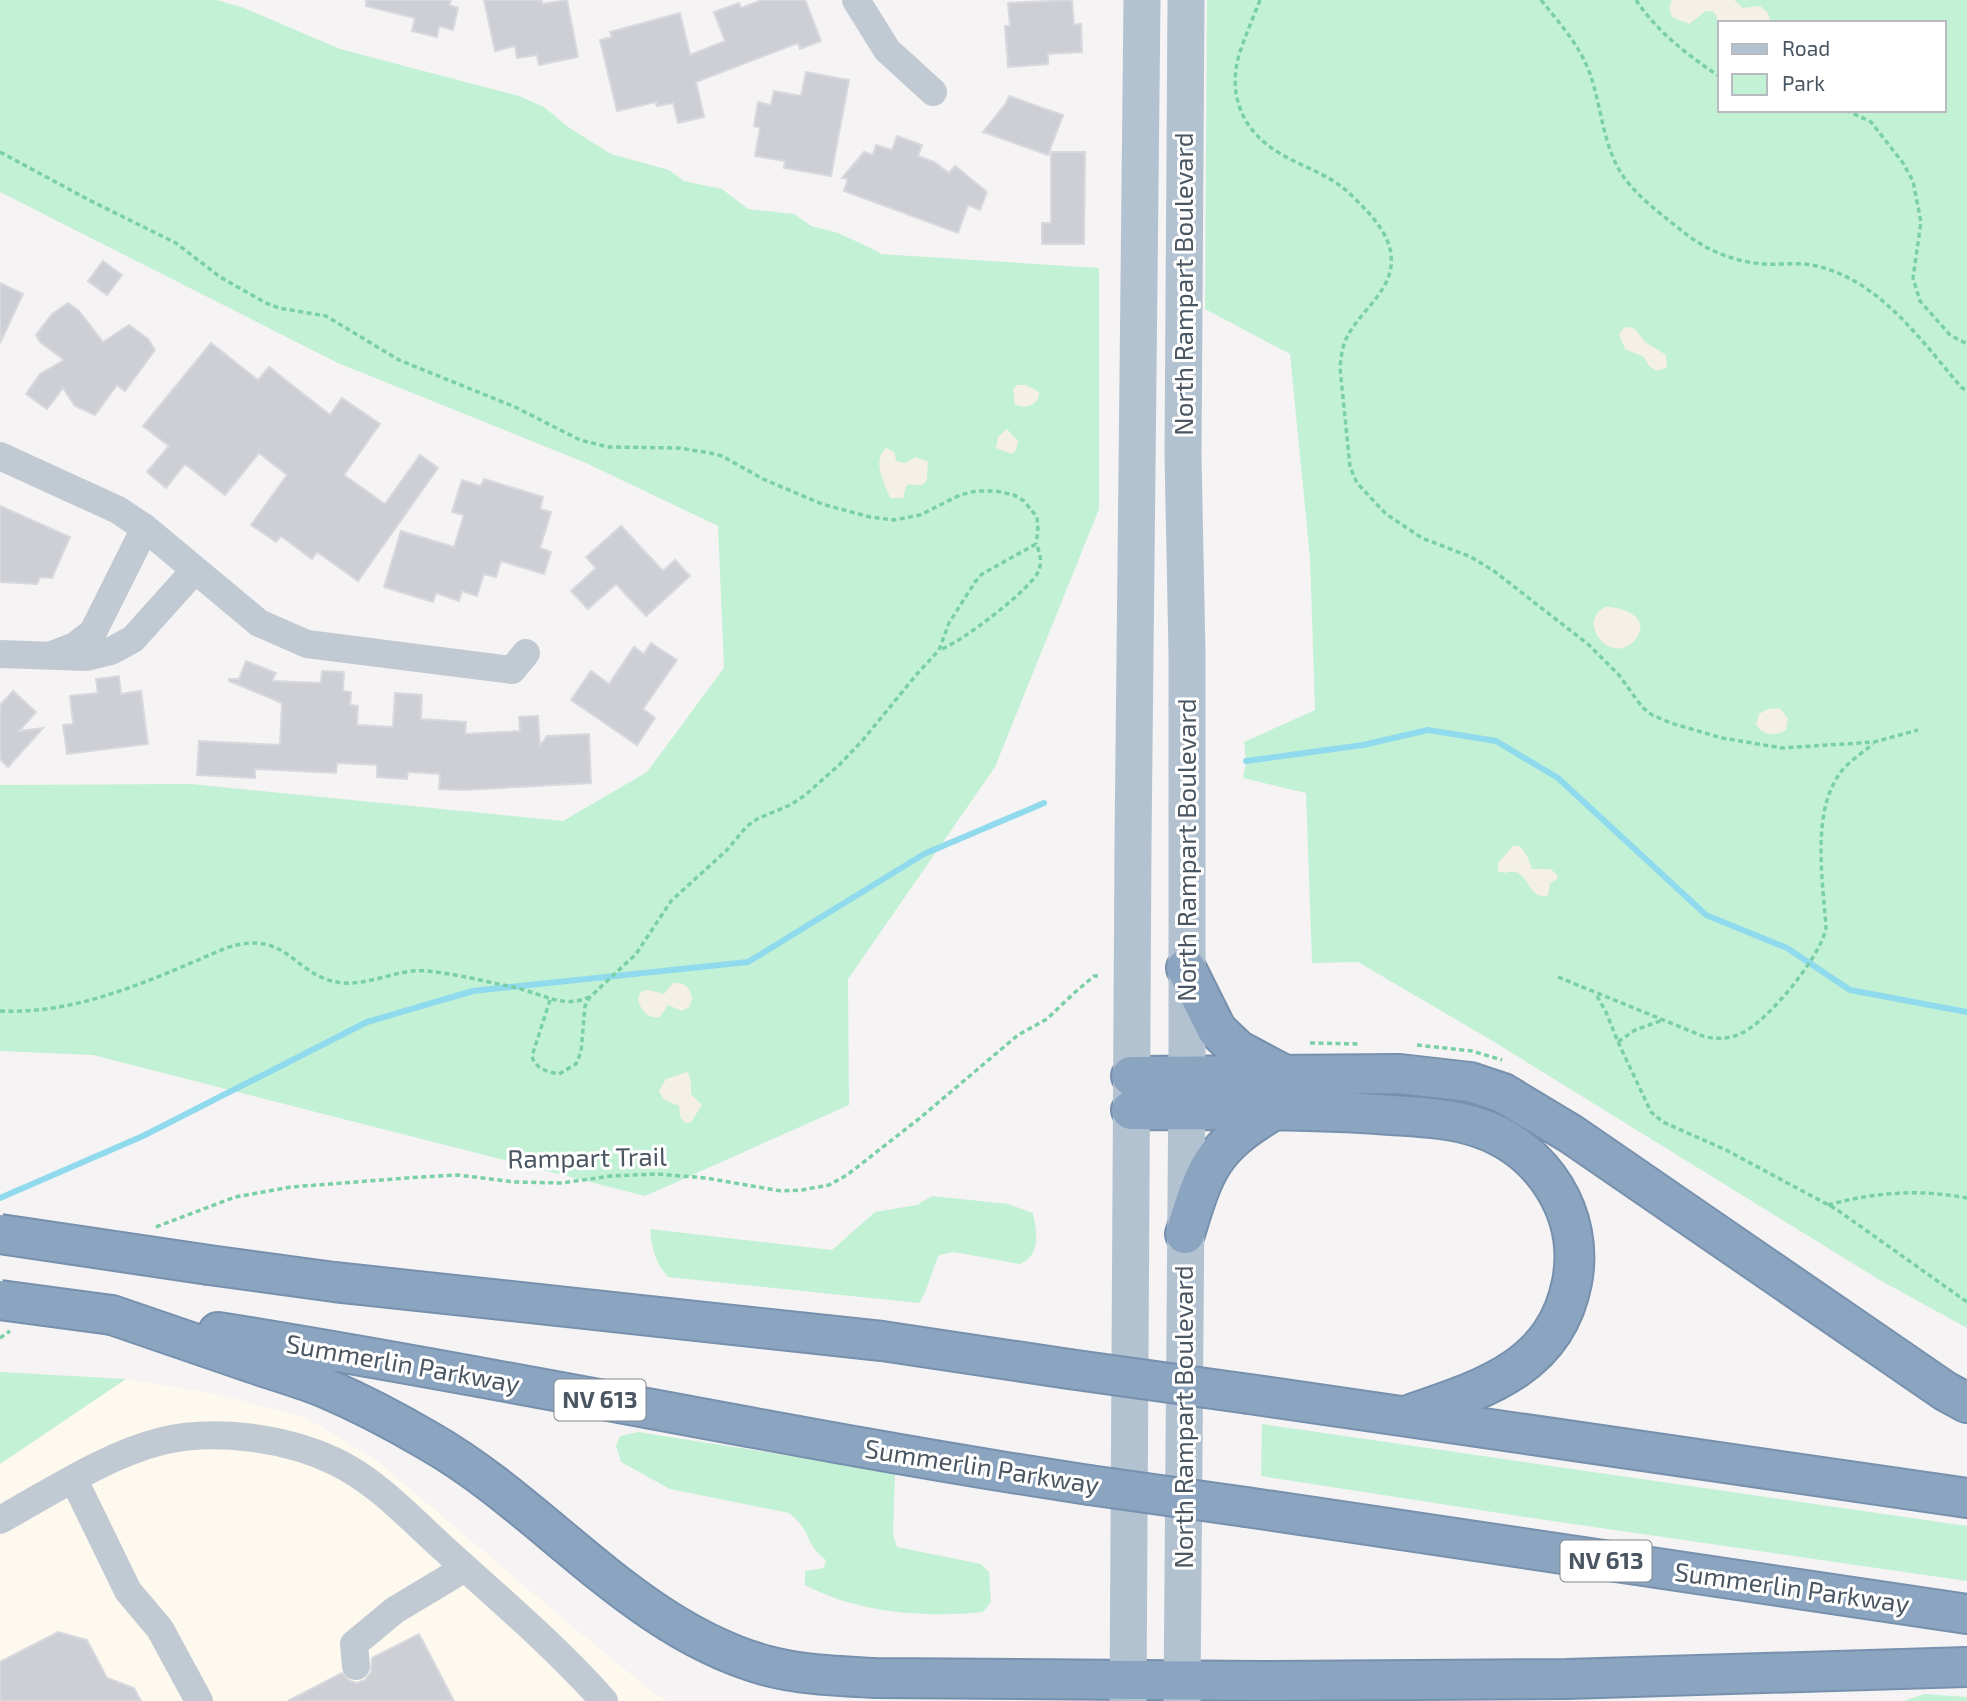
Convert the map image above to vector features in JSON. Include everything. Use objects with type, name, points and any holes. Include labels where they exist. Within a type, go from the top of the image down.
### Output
[{"type":"highway","points":[[1186,968],[1217,1030],[1238,1050],[1283,1074]]},
{"type":"highway","points":[[1131,1093],[1186,1093],[1283,1074],[1400,1074],[1470,1082],[1503,1093],[1571,1134],[1967,1404]]},
{"type":"highway","points":[[1186,1093],[1273,1111],[1358,1112],[1442,1119],[1482,1129],[1507,1140],[1536,1163],[1551,1181],[1568,1214],[1575,1246],[1573,1278],[1566,1306],[1545,1343],[1531,1358],[1501,1380],[1405,1416]]},
{"type":"highway","points":[[1185,1234],[1197,1194],[1210,1165],[1222,1148],[1235,1135],[1273,1111]]},
{"type":"highway","points":[[0,1234],[359,1284],[882,1341],[1967,1498]]},
{"type":"highway","name":"Summerlin Parkway","points":[[6,1315],[112,1315],[401,1363],[881,1452],[1967,1615]]},
{"type":"highway","points":[[112,1315],[322,1387],[371,1409],[427,1440],[497,1486],[657,1614],[726,1651],[765,1665],[818,1675],[1006,1678],[1128,1690],[1246,1691],[1967,1667]]},
{"type":"highway","points":[[1006,1678],[1065,1701]]},
{"type":"main road","name":"North Rampart Boulevard","points":[[1128,1690],[1142,0]]},
{"type":"main road","name":"North Rampart Boulevard","points":[[1182,1690],[1186,1093],[1187,654],[1183,455],[1186,0]]},
{"type":"street","points":[[856,0],[887,50],[933,92]]},
{"type":"street","points":[[0,456],[118,510],[145,528],[259,623],[307,644],[512,670],[526,653]]},
{"type":"street","points":[[32,656],[54,654],[75,646],[93,632],[145,528]]},
{"type":"street","points":[[0,654],[88,657],[111,651],[133,639],[195,570]]},
{"type":"street","points":[[0,1520],[110,1460],[163,1441],[208,1435],[250,1437],[295,1447],[334,1461],[375,1487],[543,1637],[604,1701]]},
{"type":"street","points":[[74,1480],[128,1591],[160,1629],[199,1701]]},
{"type":"street","points":[[356,1666],[354,1644],[395,1610],[465,1568]]},
{"type":"path","points":[[1260,0],[1238,57],[1235,89],[1243,120],[1265,144],[1342,187],[1372,215],[1389,244],[1391,253],[1391,266],[1385,286],[1348,335],[1341,352],[1340,368],[1350,467],[1357,482],[1386,514],[1422,538],[1471,557],[1494,571],[1589,645],[1619,675],[1642,707],[1652,715],[1722,738],[1782,748],[1874,743],[1918,730]]},
{"type":"path","points":[[1541,0],[1581,54],[1592,79],[1602,126],[1622,175],[1635,190],[1702,246],[1723,255],[1760,264],[1810,265],[1846,276],[1866,287],[1908,326],[1967,391]]},
{"type":"path","points":[[1636,0],[1677,47],[1718,76]]},
{"type":"path","points":[[1850,112],[1871,122],[1903,163],[1913,181],[1921,222],[1913,278],[1920,301],[1950,335],[1967,344]]},
{"type":"path","points":[[0,152],[176,243],[220,277],[266,303],[294,312],[326,316],[399,360],[515,407],[580,440],[608,447],[679,448],[722,456],[763,480],[822,504],[870,517],[894,520],[920,515],[960,495],[976,491],[1014,495],[1024,501],[1037,517],[1036,544],[1040,551],[1040,568],[1028,587],[966,636],[948,648],[939,650]]},
{"type":"path","points":[[550,1000],[532,1056],[533,1062],[542,1069],[559,1074],[576,1064],[581,1052],[585,1006],[590,997],[636,954],[671,901],[747,826],[772,811],[790,805],[820,782],[862,741],[939,650],[949,623],[982,574],[1036,544]]},
{"type":"path","points":[[1558,977],[1705,1038],[1733,1037],[1759,1021],[1803,974],[1825,936],[1821,829],[1833,784],[1842,770],[1874,743]]},
{"type":"path","points":[[0,1011],[29,1010],[83,1002],[138,984],[226,948],[255,943],[271,944],[312,972],[344,983],[374,980],[411,971],[427,971],[522,989],[550,1000],[572,1002],[590,997]]},
{"type":"path","name":"Rampart Trail","points":[[154,1228],[234,1196],[291,1187],[420,1177],[458,1175],[516,1182],[562,1183],[611,1176],[657,1174],[706,1178],[781,1191],[829,1185],[847,1175],[920,1118],[1018,1035],[1047,1019],[1094,976],[1100,976]]},
{"type":"path","points":[[1596,995],[1651,1112],[1663,1122],[1726,1150],[1828,1205],[1967,1302]]},
{"type":"path","points":[[1618,1042],[1635,1030],[1663,1020]]},
{"type":"path","points":[[1828,1205],[1884,1192],[1935,1192],[1967,1198]]},
{"type":"path","points":[[0,1338],[6,1315]]},
{"type":"shaded area","points":[[126,1379],[221,1395],[307,1418],[376,1460],[573,1627],[655,1694],[668,1701],[0,1701],[0,1464]]},
{"type":"green space","points":[[0,0],[217,0],[244,8],[340,49],[519,96],[544,107],[568,127],[611,154],[669,170],[684,181],[722,189],[748,209],[794,214],[811,226],[838,233],[880,254],[1099,268],[1099,509],[995,767],[848,979],[849,1105],[645,1196],[93,1055],[0,1051],[0,785],[192,784],[563,821],[647,772],[724,668],[718,526],[586,463],[338,363],[0,192]]},
{"type":"green space","points":[[1207,0],[1967,0],[1967,1328],[1878,1279],[1491,1040],[1358,962],[1312,963],[1306,793],[1243,778],[1246,761],[1244,742],[1315,710],[1310,558],[1290,354],[1205,309]]},
{"type":"green space","points":[[932,1196],[1008,1204],[1033,1213],[1036,1243],[1031,1255],[1020,1264],[954,1252],[939,1255],[919,1303],[668,1277],[657,1261],[650,1229],[832,1250],[875,1212],[917,1205]]},
{"type":"green space","points":[[0,1372],[126,1379],[0,1464]]},
{"type":"green space","points":[[1262,1424],[1967,1526],[1967,1581],[1261,1476]]},
{"type":"green space","points":[[638,1432],[895,1474],[893,1534],[897,1547],[981,1564],[989,1572],[991,1602],[983,1612],[961,1614],[892,1611],[847,1602],[805,1585],[805,1571],[824,1568],[826,1560],[814,1548],[796,1519],[789,1513],[670,1489],[621,1462],[616,1446],[620,1436]]},
{"type":"green space","points":[[1924,1694],[1967,1697],[1967,1701],[1904,1701]]},
{"type":"sand","points":[[1672,0],[1734,0],[1743,8],[1760,6],[1768,13],[1770,21],[1718,23],[1712,11],[1706,11],[1689,24],[1672,17],[1669,7]]},
{"type":"sand","points":[[1629,327],[1635,329],[1645,342],[1666,355],[1667,367],[1657,371],[1649,366],[1644,357],[1625,349],[1619,334]]},
{"type":"sand","points":[[1017,385],[1026,385],[1039,392],[1039,397],[1029,406],[1015,405],[1013,389]]},
{"type":"sand","points":[[1007,429],[1018,441],[1012,454],[996,448],[998,437]]},
{"type":"sand","points":[[886,448],[894,452],[896,460],[902,463],[916,457],[928,462],[925,483],[909,484],[903,498],[890,498],[883,480],[879,466]]},
{"type":"sand","points":[[1606,607],[1622,609],[1639,621],[1639,634],[1624,648],[1606,645],[1595,630],[1597,613]]},
{"type":"sand","points":[[1779,708],[1788,718],[1786,730],[1773,734],[1765,733],[1756,724],[1759,714],[1768,709]]},
{"type":"sand","points":[[1513,846],[1520,846],[1532,869],[1551,869],[1557,875],[1557,879],[1550,883],[1548,896],[1535,893],[1519,873],[1498,871],[1498,863]]},
{"type":"sand","points":[[673,983],[684,984],[688,988],[692,999],[689,1007],[682,1011],[668,1005],[660,1017],[653,1017],[643,1010],[639,1000],[642,991],[664,994]]},
{"type":"sand","points":[[688,1072],[691,1094],[702,1105],[691,1122],[685,1123],[680,1116],[679,1106],[663,1099],[659,1091],[666,1079]]},
{"type":"building","points":[[366,0],[451,0],[449,5],[458,8],[453,30],[439,26],[437,37],[412,31],[415,18],[366,6]]},
{"type":"building","points":[[484,0],[542,0],[542,4],[567,0],[578,57],[539,65],[537,55],[517,58],[515,46],[495,51]]},
{"type":"building","points":[[762,0],[805,0],[821,41],[800,49],[798,43],[696,82],[704,117],[678,123],[673,103],[657,106],[656,102],[617,111],[600,40],[612,37],[610,32],[680,13],[690,55],[725,41],[714,12],[739,3],[741,8]]},
{"type":"building","points":[[1072,0],[1074,25],[1081,24],[1082,52],[1048,54],[1048,64],[1008,67],[1005,26],[1010,26],[1008,3]]},
{"type":"building","points":[[806,72],[849,80],[831,176],[784,168],[785,161],[755,156],[760,128],[754,126],[758,102],[771,105],[774,91],[801,96]]},
{"type":"building","points":[[1009,96],[1063,115],[1048,155],[983,132]]},
{"type":"building","points":[[897,136],[922,145],[918,156],[934,162],[949,173],[955,166],[987,192],[980,210],[968,205],[958,233],[844,191],[848,179],[842,178],[864,152],[873,155],[876,145],[892,150]]},
{"type":"building","points":[[1051,152],[1085,152],[1084,244],[1042,244],[1042,223],[1051,223]]},
{"type":"building","points":[[103,261],[122,275],[107,295],[88,281]]},
{"type":"building","points":[[0,283],[23,294],[0,343]]},
{"type":"building","points":[[68,303],[79,311],[103,342],[129,325],[148,339],[155,350],[125,391],[117,385],[95,415],[75,406],[63,388],[47,409],[26,394],[40,374],[64,360],[40,342],[36,335],[52,314]]},
{"type":"building","points":[[211,343],[258,380],[269,367],[330,415],[342,398],[380,424],[344,475],[385,504],[420,455],[438,468],[358,581],[317,552],[312,559],[281,536],[276,542],[251,525],[287,475],[259,453],[225,495],[185,464],[166,488],[147,472],[169,446],[143,426]]},
{"type":"building","points":[[484,479],[543,497],[540,509],[551,512],[540,548],[551,552],[544,574],[501,561],[496,577],[484,574],[477,596],[462,591],[459,601],[436,593],[433,602],[384,587],[401,531],[454,547],[464,515],[452,512],[462,480],[481,486]]},
{"type":"building","points":[[0,506],[70,537],[52,578],[40,577],[37,584],[0,582]]},
{"type":"building","points":[[621,526],[663,571],[675,560],[690,576],[646,616],[616,584],[588,609],[571,591],[596,568],[586,557]]},
{"type":"building","points":[[651,643],[677,660],[643,709],[655,718],[637,745],[571,700],[591,671],[609,684],[634,647],[644,654]]},
{"type":"building","points":[[246,661],[276,673],[272,681],[321,683],[322,671],[344,672],[343,691],[351,692],[350,705],[358,706],[357,725],[393,727],[395,693],[422,695],[421,719],[466,722],[465,734],[520,731],[519,717],[538,716],[540,746],[547,736],[589,734],[591,783],[439,789],[440,774],[408,772],[407,779],[377,777],[377,765],[337,763],[336,773],[255,769],[255,778],[197,775],[199,741],[280,745],[282,703],[229,681],[239,679]]},
{"type":"building","points":[[119,676],[121,694],[141,691],[148,744],[67,754],[63,725],[73,724],[70,696],[98,693],[96,679]]},
{"type":"building","points":[[13,691],[36,712],[19,731],[43,728],[8,767],[0,759],[0,705]]},
{"type":"building","points":[[58,1632],[87,1640],[107,1678],[134,1688],[141,1701],[0,1701],[0,1662]]},
{"type":"building","points":[[419,1634],[454,1701],[288,1701],[342,1673],[350,1681],[357,1683],[365,1680],[371,1672],[372,1658]]},
{"type":"waterway","points":[[1246,761],[1363,745],[1428,730],[1496,741],[1558,778],[1706,915],[1787,948],[1850,990],[1967,1012]]},
{"type":"waterway","points":[[0,1198],[143,1136],[367,1022],[473,991],[748,962],[924,854],[1044,803]]}]
